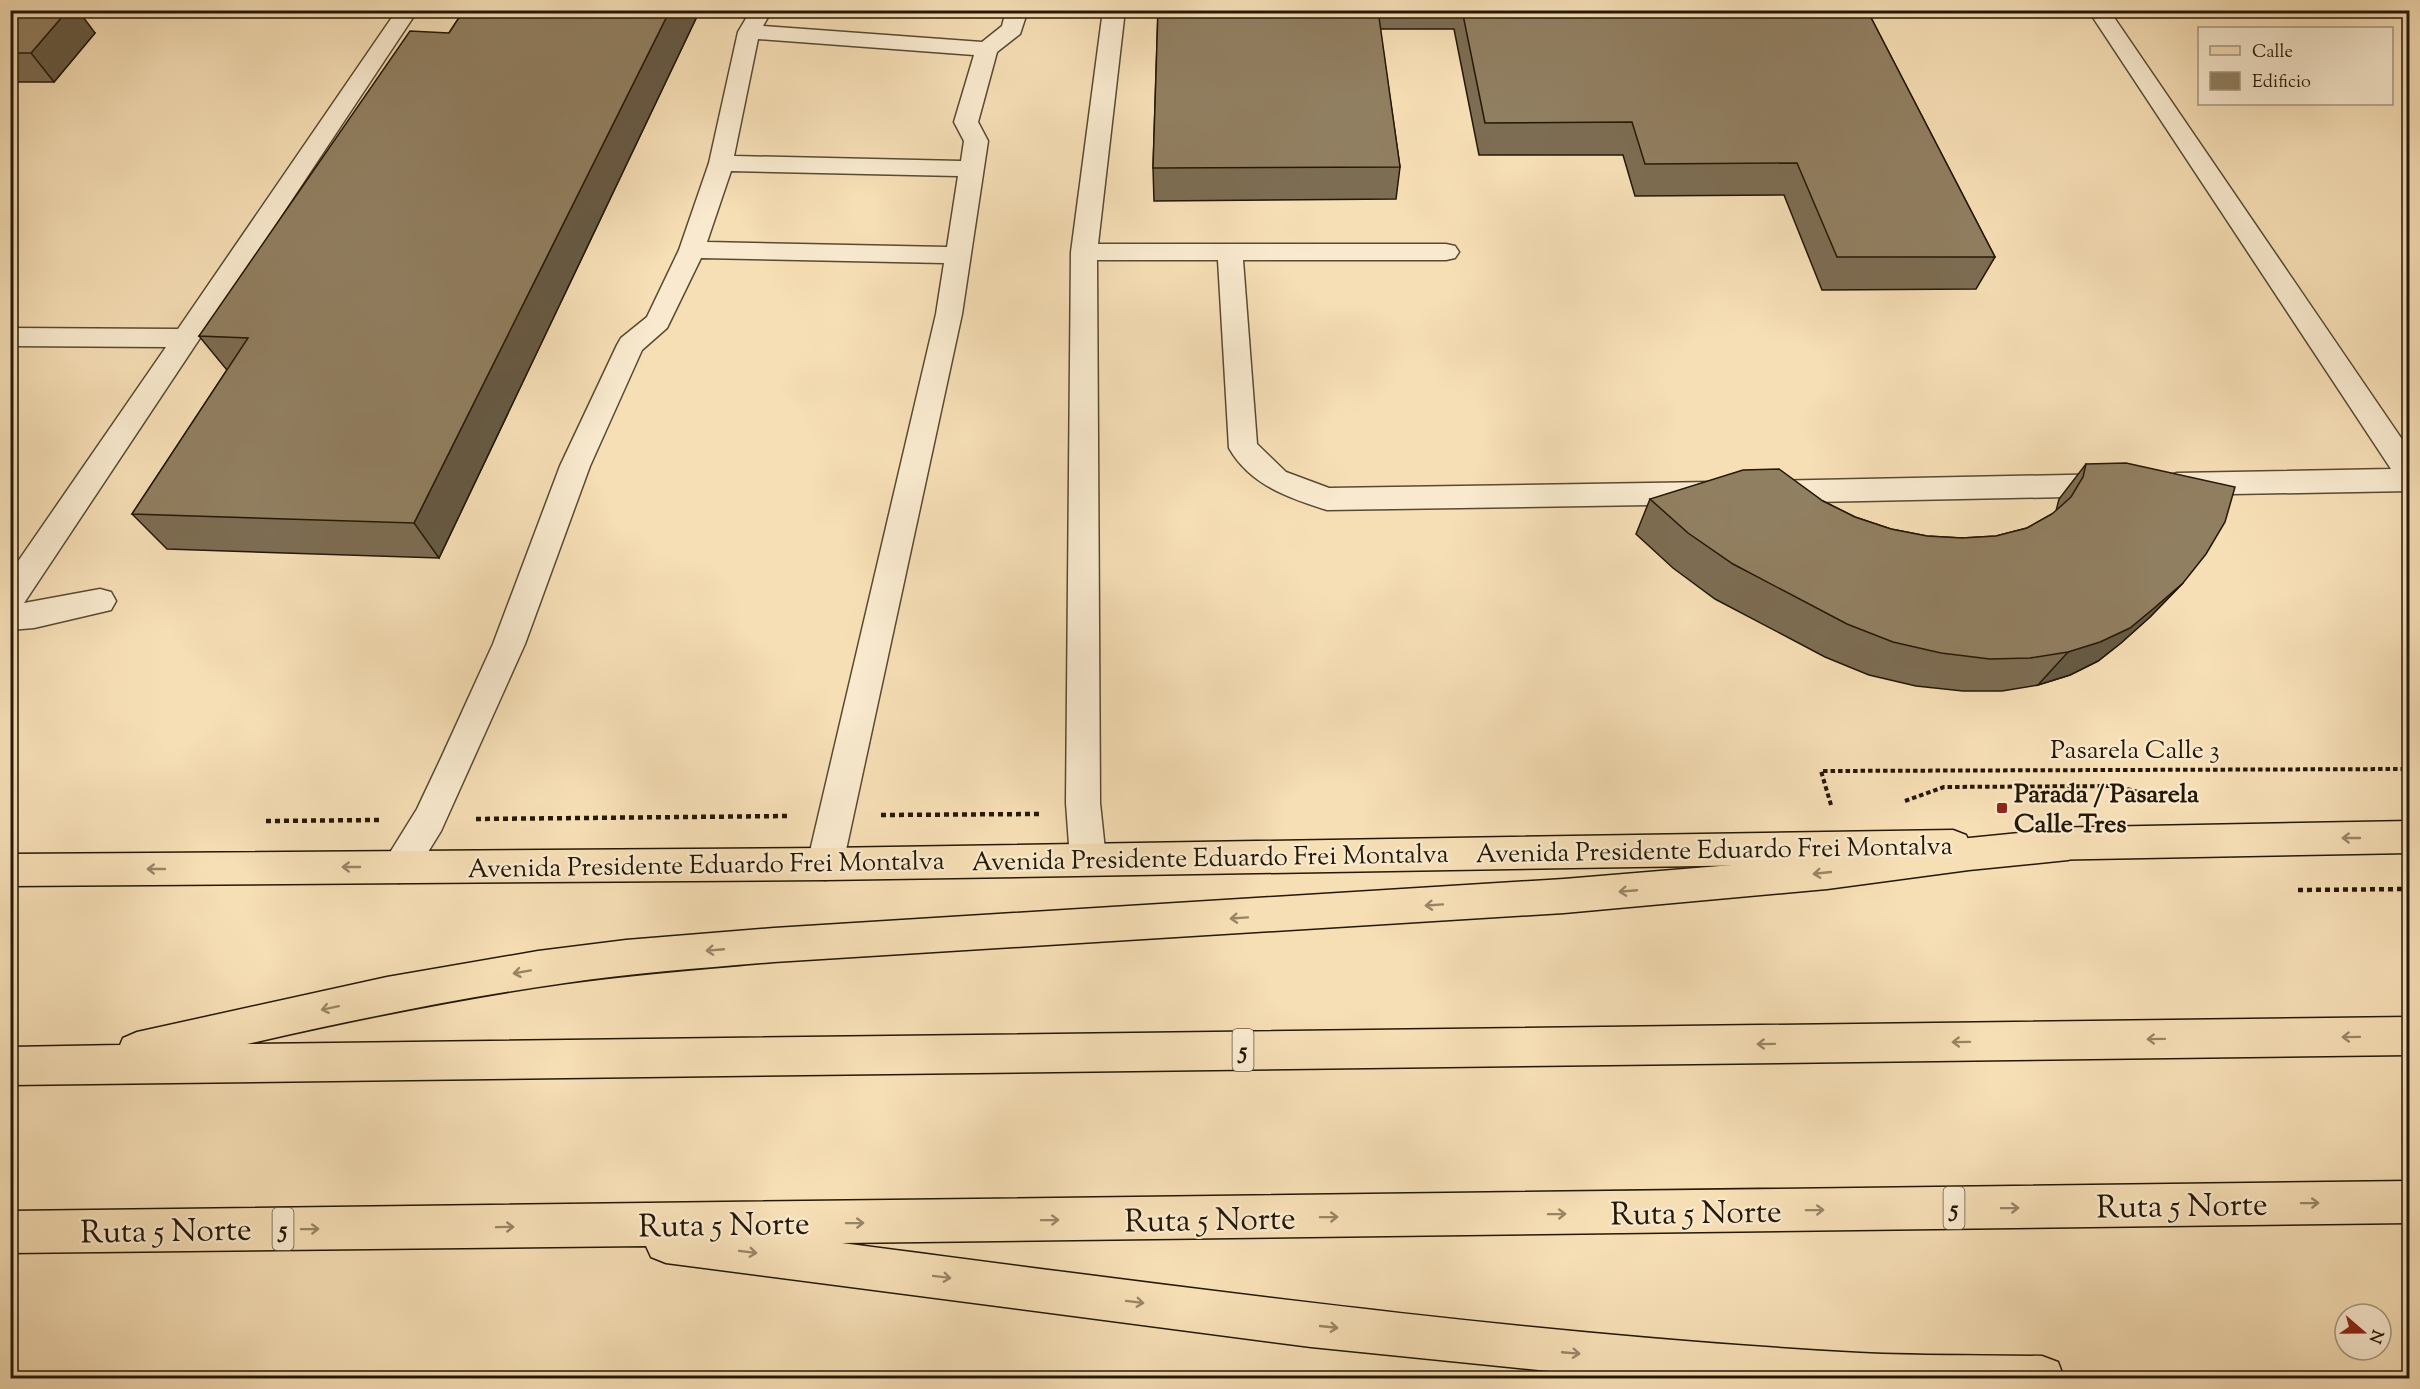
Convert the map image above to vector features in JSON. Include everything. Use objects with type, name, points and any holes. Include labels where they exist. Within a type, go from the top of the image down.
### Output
[{"type":"main road","name":"Avenida Presidente Eduardo Frei Montalva","points":[[10,870],[825,864],[2409,837]]},
{"type":"main road","points":[[76,1065],[236,1027],[390,995],[538,969],[659,955],[785,944],[1564,896],[1827,873],[1969,854],[2068,844]]},
{"type":"main road","name":"5","points":[[10,1066],[2409,1036]]},
{"type":"main road","name":"Ruta 5 Norte","points":[[10,1232],[2409,1202]]},
{"type":"main road","points":[[544,1226],[1311,1325],[1513,1347],[1700,1364],[1863,1375],[2042,1378]]},
{"type":"lane","points":[[10,599],[184,338],[408,10]]},
{"type":"lane","points":[[399,867],[429,820],[508,644],[579,456],[631,345],[658,322],[692,250],[720,163],[750,32],[762,10]]},
{"type":"lane","points":[[825,864],[950,314],[976,141],[966,122],[987,49],[1012,28],[1017,10]]},
{"type":"lane","points":[[1089,858],[1083,803],[1084,252],[1114,10]]},
{"type":"lane","points":[[2098,10],[2409,478]]},
{"type":"lane","points":[[750,32],[987,49]]},
{"type":"lane","points":[[720,163],[972,169]]},
{"type":"lane","points":[[692,250],[958,255]]},
{"type":"lane","points":[[1084,252],[1446,252]]},
{"type":"lane","points":[[1230,252],[1243,448],[1276,480],[1327,499],[2143,485],[2409,478]]},
{"type":"lane","points":[[10,337],[184,338]]},
{"type":"lane","points":[[10,616],[34,615],[100,601]]},
{"type":"path","name":"Pasarela Calle 3","points":[[1832,806],[1821,771],[1860,769],[2409,768]]},
{"type":"path","points":[[1903,801],[1944,787],[2117,786],[2160,799]]},
{"type":"path","points":[[1820,806],[1842,806]]},
{"type":"path","points":[[262,821],[1085,813]]},
{"type":"path","points":[[2298,890],[2409,890]]},
{"type":"building","points":[[10,10],[68,10],[31,53],[10,53]]},
{"type":"building","points":[[464,10],[670,10],[414,523],[132,514],[248,338],[199,336],[410,31],[449,33]]},
{"type":"building","points":[[1158,10],[1378,10],[1400,167],[1153,168]]},
{"type":"building","points":[[1462,10],[1867,10],[1995,257],[1837,257],[1797,163],[1645,164],[1632,122],[1485,123]]},
{"type":"building","points":[[2126,463],[2235,487],[2225,522],[2206,554],[2183,583],[2130,628],[2100,642],[2068,652],[2030,658],[1990,659],[1941,653],[1893,642],[1847,624],[1733,564],[1688,533],[1650,499],[1743,470],[1779,469],[1823,501],[1855,517],[1891,529],[1927,536],[1962,538],[1996,536],[2027,528],[2052,514],[2071,497],[2083,477],[2086,464]]},
{"type":"place","name":"Parada / Pasarela Calle Tres","points":[[2002,808]]}]
